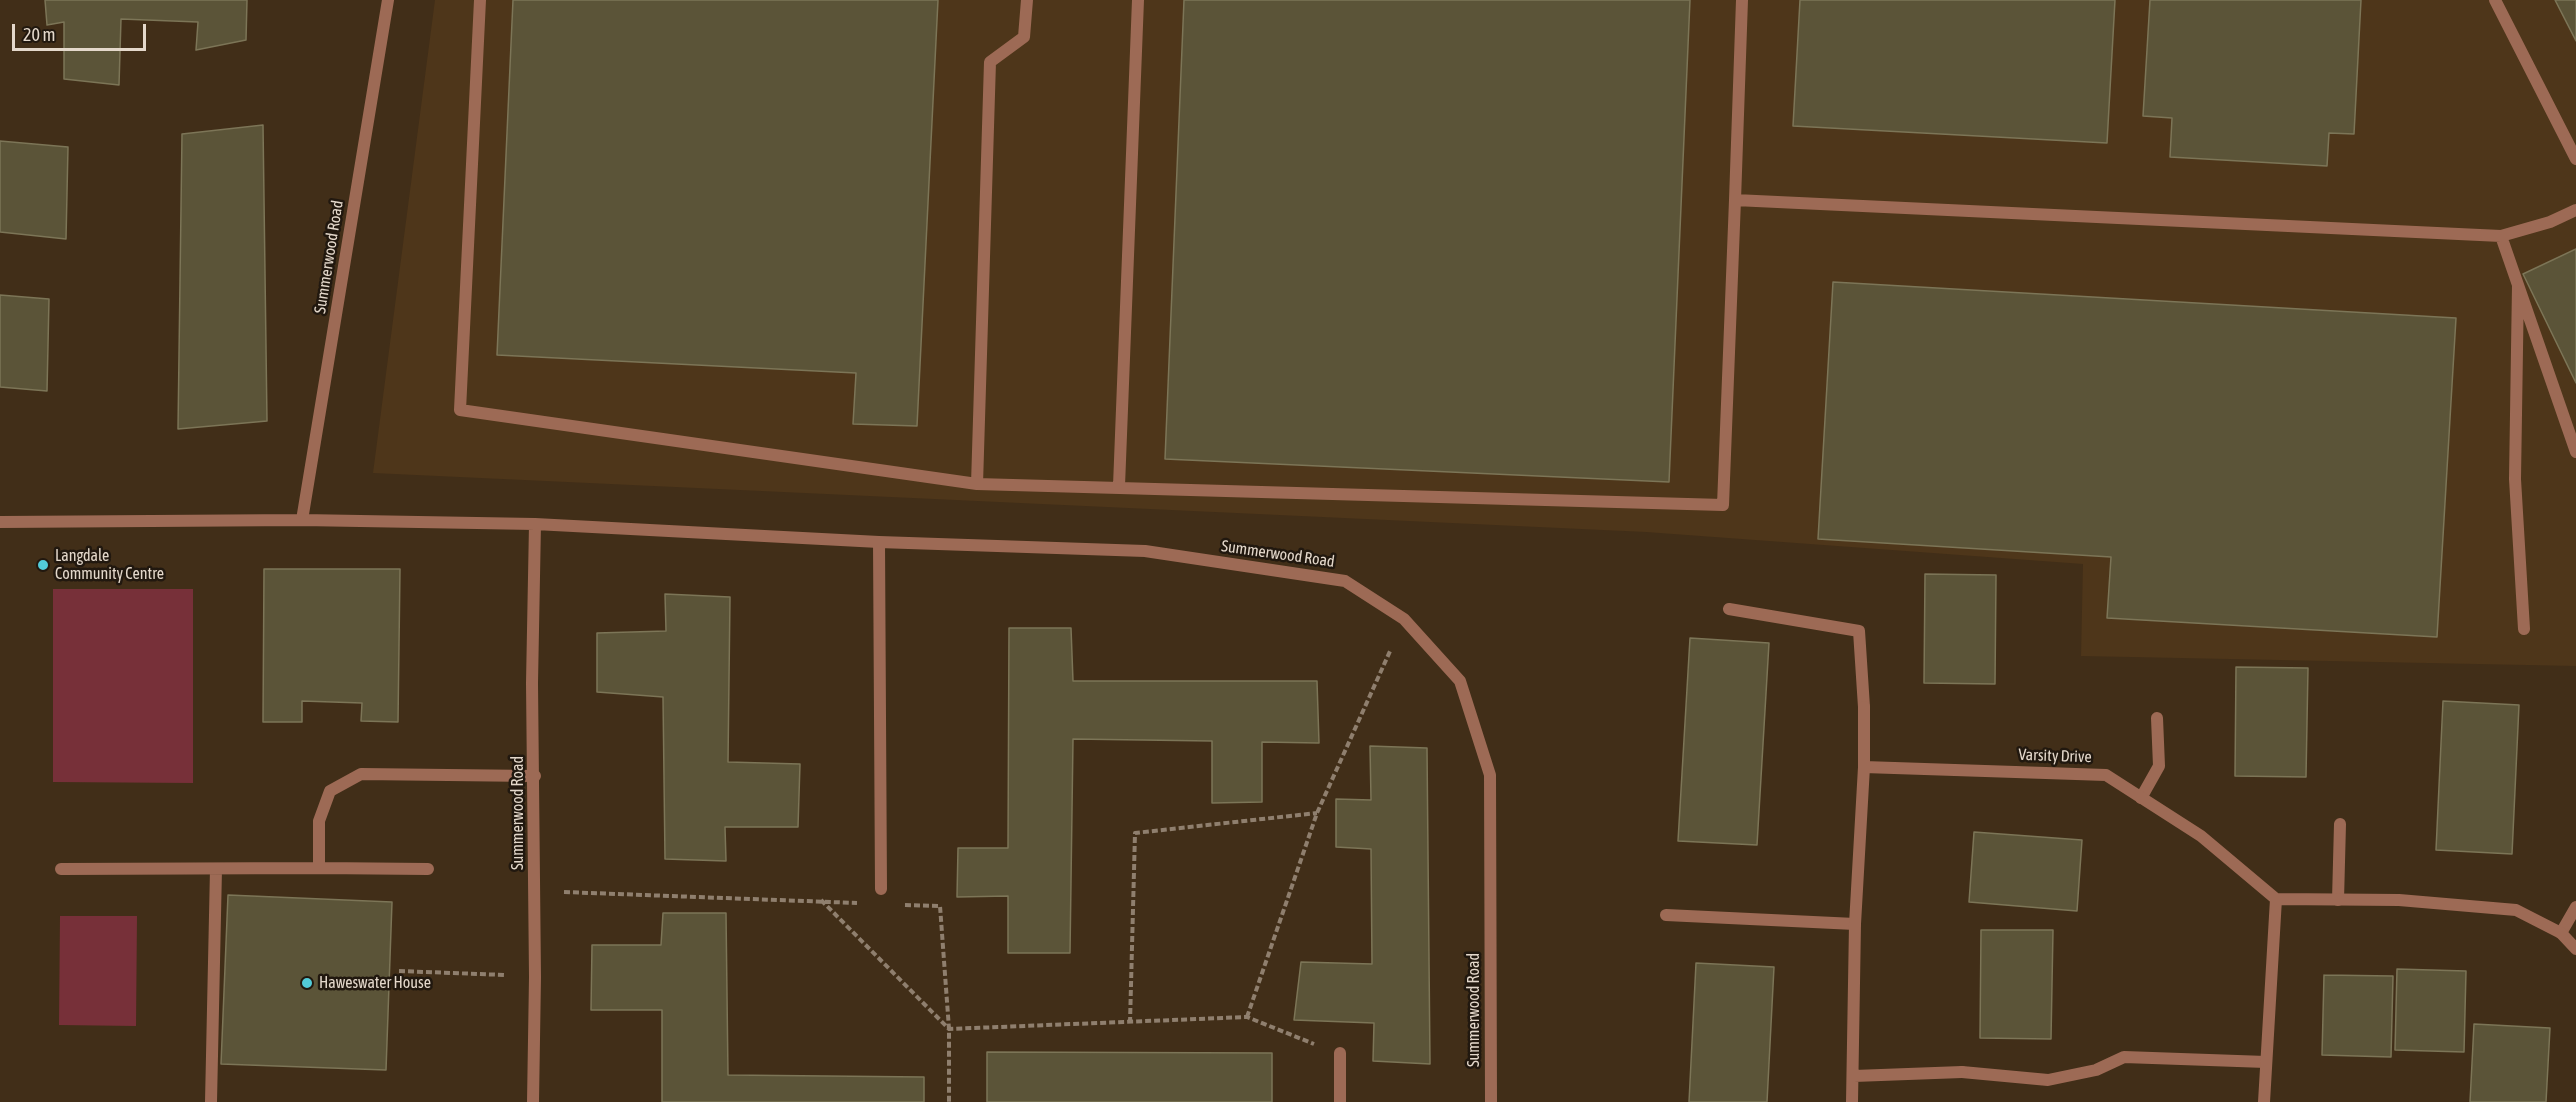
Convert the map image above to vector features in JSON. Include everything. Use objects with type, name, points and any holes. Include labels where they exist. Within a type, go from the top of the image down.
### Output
[{"type":"street","name":"Summerwood Road","points":[[302,520],[388,0]]},
{"type":"street","points":[[480,0],[460,410],[977,484],[1119,486],[1723,505],[1742,0]]},
{"type":"street","points":[[977,484],[990,62],[1024,37],[1027,0]]},
{"type":"street","points":[[1119,486],[1138,0]]},
{"type":"street","points":[[2495,0],[2576,159]]},
{"type":"street","points":[[1735,200],[2501,236],[2550,222],[2576,210]]},
{"type":"street","points":[[2501,236],[2576,452]]},
{"type":"street","points":[[2518,285],[2515,479],[2523,629]]},
{"type":"street","name":"Summerwood Road","points":[[0,522],[302,520],[535,524],[879,542],[1145,551],[1345,581],[1404,620],[1460,681],[1490,775],[1491,1102]]},
{"type":"street","name":"Summerwood Road","points":[[533,1102],[535,776],[532,683],[535,524]]},
{"type":"street","points":[[879,542],[881,889]]},
{"type":"street","points":[[1729,609],[1859,631],[1864,707],[1864,767],[1855,924],[1852,1102]]},
{"type":"street","points":[[2141,798],[2159,766],[2157,718]]},
{"type":"street","name":"Varsity Drive","points":[[1864,767],[2106,775],[2201,836],[2276,899]]},
{"type":"street","points":[[319,868],[319,821],[330,791],[361,774],[535,776]]},
{"type":"street","points":[[2338,900],[2340,824]]},
{"type":"street","points":[[61,868],[428,869]]},
{"type":"street","points":[[211,1102],[216,868]]},
{"type":"street","points":[[2264,1102],[2276,899],[2399,900],[2516,910],[2561,933],[2576,949]]},
{"type":"street","points":[[2561,933],[2576,907]]},
{"type":"street","points":[[1666,915],[1855,924]]},
{"type":"street","points":[[1340,1053],[1340,1102]]},
{"type":"street","points":[[1854,1076],[1962,1072],[2048,1080],[2096,1070],[2124,1057],[2266,1062]]},
{"type":"path","points":[[1247,1017],[1317,813],[1404,620]]},
{"type":"path","points":[[1130,1023],[1135,833],[1317,813]]},
{"type":"path","points":[[880,905],[881,889]]},
{"type":"path","points":[[535,891],[940,906],[949,1029],[950,1102]]},
{"type":"path","points":[[821,900],[949,1029],[1247,1017],[1340,1053]]},
{"type":"path","points":[[399,971],[535,976]]},
{"type":"shaded area","points":[[435,0],[2576,0],[2576,666],[2081,656],[2083,564],[1646,532],[373,473]]},
{"type":"shaded area","points":[[53,589],[193,589],[193,783],[53,782]]},
{"type":"shaded area","points":[[60,916],[137,916],[136,1026],[59,1025]]},
{"type":"building","points":[[45,0],[247,0],[246,40],[196,50],[198,22],[121,19],[119,85],[64,79],[64,22],[47,25]]},
{"type":"building","points":[[513,0],[938,0],[917,426],[853,424],[856,373],[497,355]]},
{"type":"building","points":[[1184,0],[1690,0],[1669,482],[1165,459]]},
{"type":"building","points":[[1800,0],[2115,0],[2107,143],[1793,126]]},
{"type":"building","points":[[2150,0],[2361,0],[2354,134],[2329,133],[2327,166],[2170,157],[2172,118],[2143,116]]},
{"type":"building","points":[[2555,0],[2576,0],[2576,41]]},
{"type":"building","points":[[263,125],[267,421],[178,429],[182,134]]},
{"type":"building","points":[[0,141],[68,147],[66,239],[0,232]]},
{"type":"building","points":[[2576,249],[2576,383],[2523,274]]},
{"type":"building","points":[[1833,282],[2456,318],[2437,637],[2107,618],[2111,557],[1818,539]]},
{"type":"building","points":[[0,295],[49,299],[47,391],[0,387]]},
{"type":"building","points":[[264,569],[400,569],[398,722],[361,721],[362,703],[302,701],[302,722],[263,722]]},
{"type":"building","points":[[1925,574],[1996,575],[1995,684],[1924,683]]},
{"type":"building","points":[[665,594],[730,597],[728,762],[800,764],[798,827],[725,827],[726,861],[665,859],[663,697],[597,692],[597,633],[666,631]]},
{"type":"building","points":[[1009,628],[1071,628],[1073,681],[1317,681],[1319,743],[1262,742],[1262,802],[1212,803],[1212,741],[1073,739],[1070,953],[1008,953],[1008,896],[957,897],[958,848],[1008,848]]},
{"type":"building","points":[[1690,638],[1769,643],[1757,845],[1678,841]]},
{"type":"building","points":[[2236,667],[2308,668],[2306,777],[2235,776]]},
{"type":"building","points":[[2443,701],[2519,705],[2512,854],[2436,850]]},
{"type":"building","points":[[1370,746],[1427,748],[1430,1064],[1373,1061],[1374,1023],[1294,1020],[1301,962],[1372,964],[1371,849],[1336,847],[1336,799],[1371,800]]},
{"type":"building","points":[[1974,832],[2082,840],[2077,911],[1969,902]]},
{"type":"building","name":"Haweswater House","points":[[228,895],[392,902],[386,1070],[221,1064]]},
{"type":"building","points":[[663,913],[726,913],[728,1075],[924,1077],[924,1102],[662,1102],[662,1010],[591,1010],[592,945],[661,945]]},
{"type":"building","points":[[1981,930],[2053,930],[2051,1039],[1980,1038]]},
{"type":"building","points":[[1696,963],[1774,967],[1767,1102],[1689,1102]]},
{"type":"building","points":[[2397,969],[2466,971],[2464,1052],[2395,1050]]},
{"type":"building","points":[[2324,975],[2393,976],[2391,1057],[2322,1055]]},
{"type":"building","points":[[2474,1024],[2550,1028],[2546,1102],[2470,1102]]},
{"type":"building","points":[[987,1052],[1272,1053],[1272,1102],[987,1102]]},
{"type":"place","name":"Langdale Community Centre","points":[[43,565]]},
{"type":"place","name":"Haweswater House","points":[[307,983]]}]
